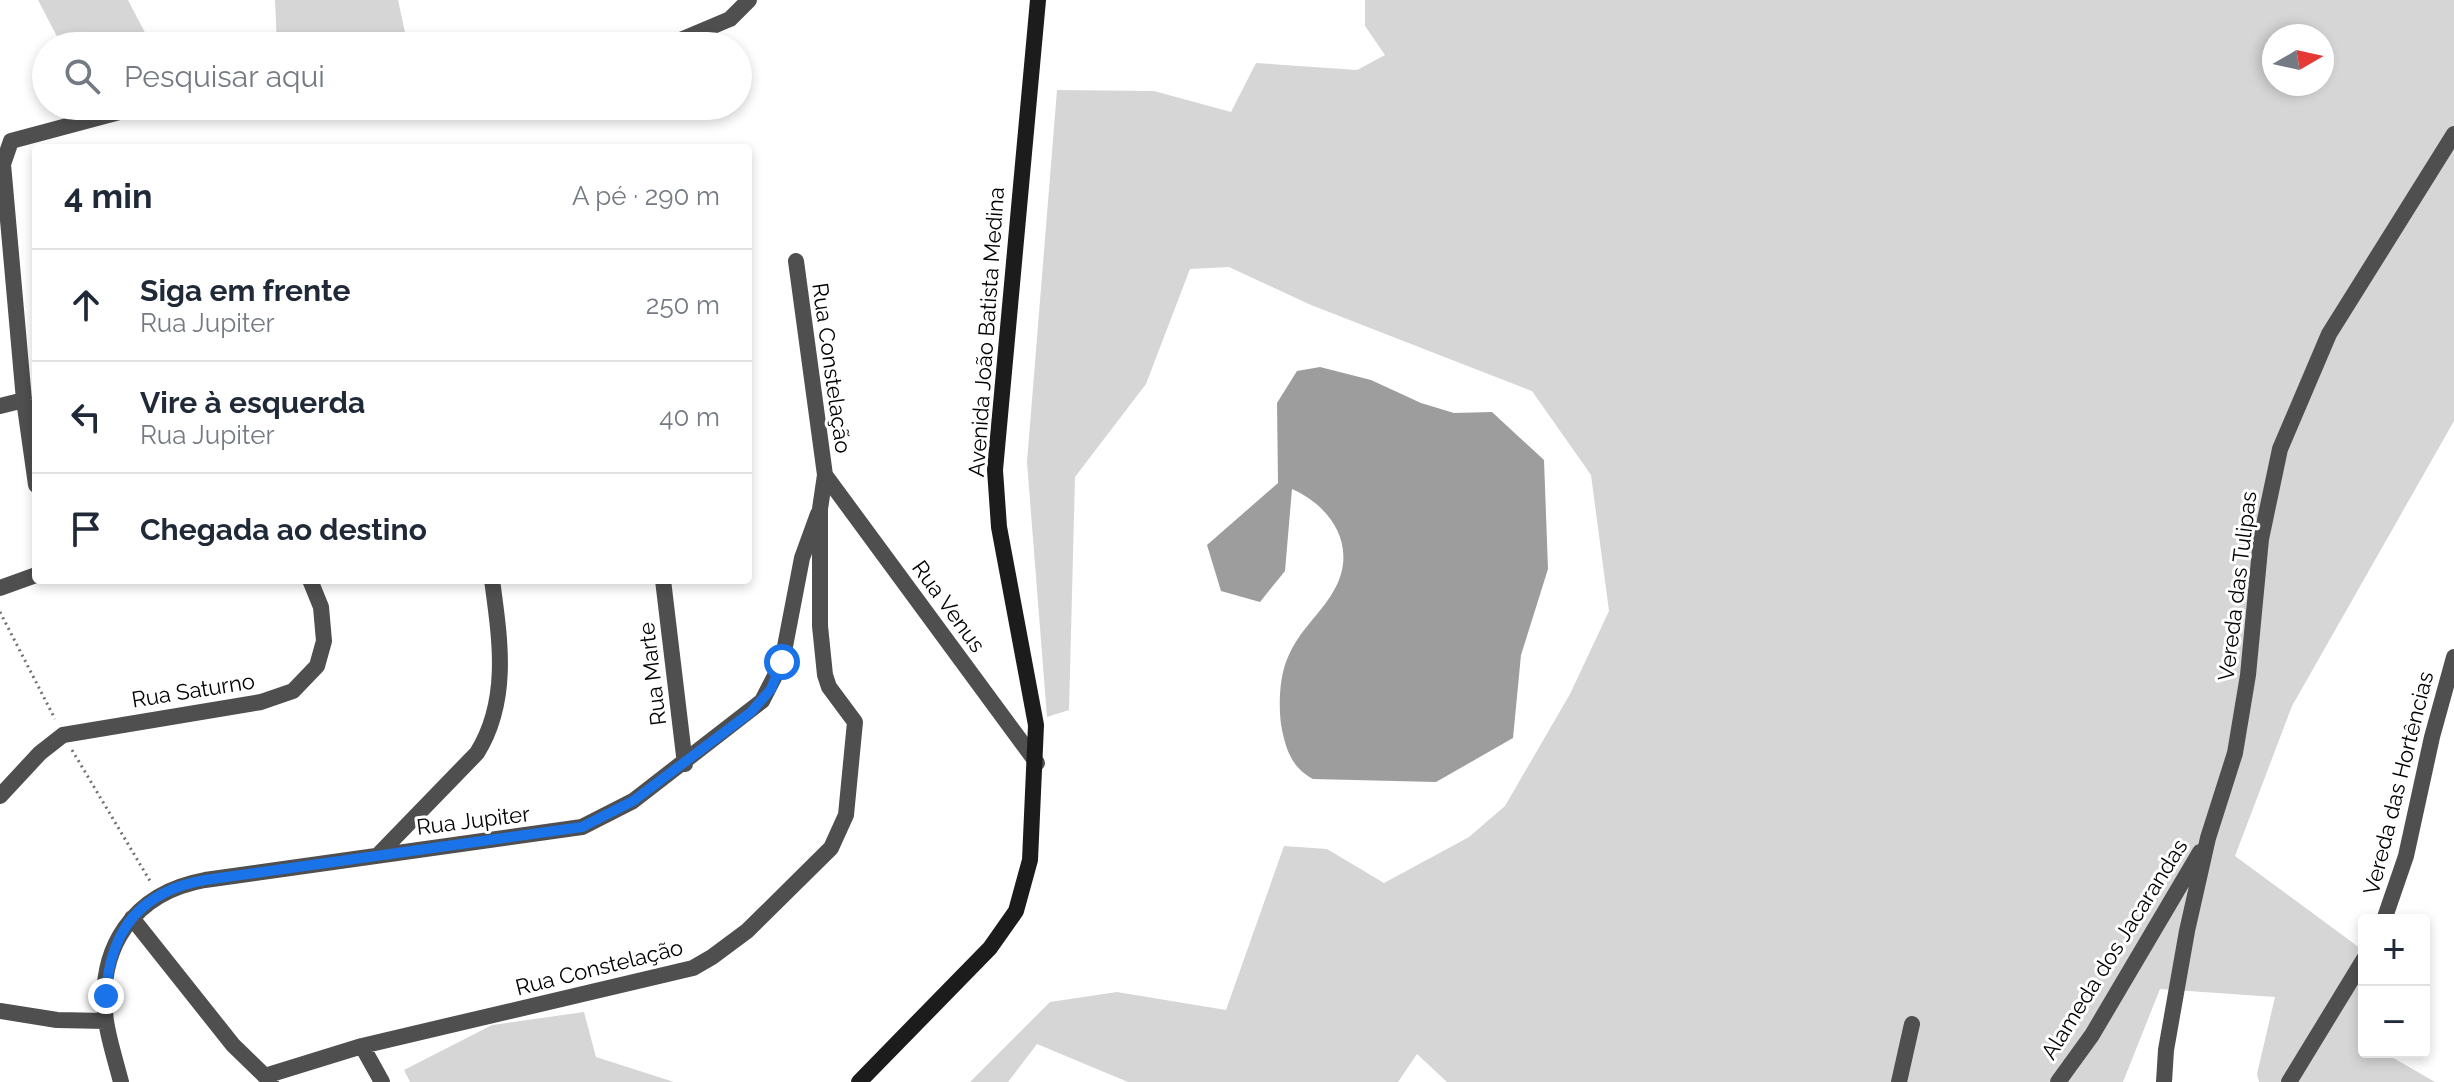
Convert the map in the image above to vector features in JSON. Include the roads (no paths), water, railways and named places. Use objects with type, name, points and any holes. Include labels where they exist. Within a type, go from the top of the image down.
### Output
[{"type":"main road","name":"Avenida João Batista Medina","points":[[859,1082],[990,948],[1016,911],[1030,860],[1037,763],[1036,725],[999,527],[995,470],[1038,0]]},
{"type":"street","points":[[699,32],[730,19],[749,0]]},
{"type":"street","points":[[32,457],[3,186],[6,136],[79,120]]},
{"type":"street","name":"Vereda das Tulipas","points":[[2164,1082],[2166,1050],[2187,931],[2208,838],[2235,753],[2248,675],[2261,539],[2280,449],[2329,334],[2454,134]]},
{"type":"street","name":"Rua Constelação","points":[[132,918],[233,1045],[268,1079],[362,1046],[693,968],[747,931],[831,848],[846,815],[856,737],[855,722],[829,687],[825,675],[820,626],[820,509],[825,475],[796,261]]},
{"type":"street","points":[[0,406],[24,400]]},
{"type":"street","name":"Rua Venus","points":[[825,475],[1037,763]]},
{"type":"street","name":"Rua Jupiter","points":[[121,1082],[106,1021],[107,972],[114,947],[132,918],[158,894],[183,884],[380,853],[582,827],[633,801],[751,712],[771,689],[782,662],[802,558],[820,509]]},
{"type":"street","points":[[0,588],[32,576]]},
{"type":"street","name":"Rua Saturno","points":[[0,796],[40,753],[63,735],[261,702],[293,691],[317,666],[324,641],[321,607],[312,584]]},
{"type":"street","points":[[380,853],[477,753],[486,739],[495,712],[501,655],[492,584]]},
{"type":"street","name":"Rua Marte","points":[[663,584],[685,764]]},
{"type":"street","name":"Vereda das Hortências","points":[[2386,914],[2406,856],[2432,737],[2454,657]]},
{"type":"street","name":"Alameda dos Jacarandas","points":[[2058,1082],[2092,1035],[2208,838]]},
{"type":"street","points":[[2289,1082],[2358,969]]},
{"type":"street","points":[[0,1011],[57,1020],[106,1021]]},
{"type":"street","points":[[1899,1082],[1912,1024]]},
{"type":"street","points":[[362,1046],[382,1082]]}]
